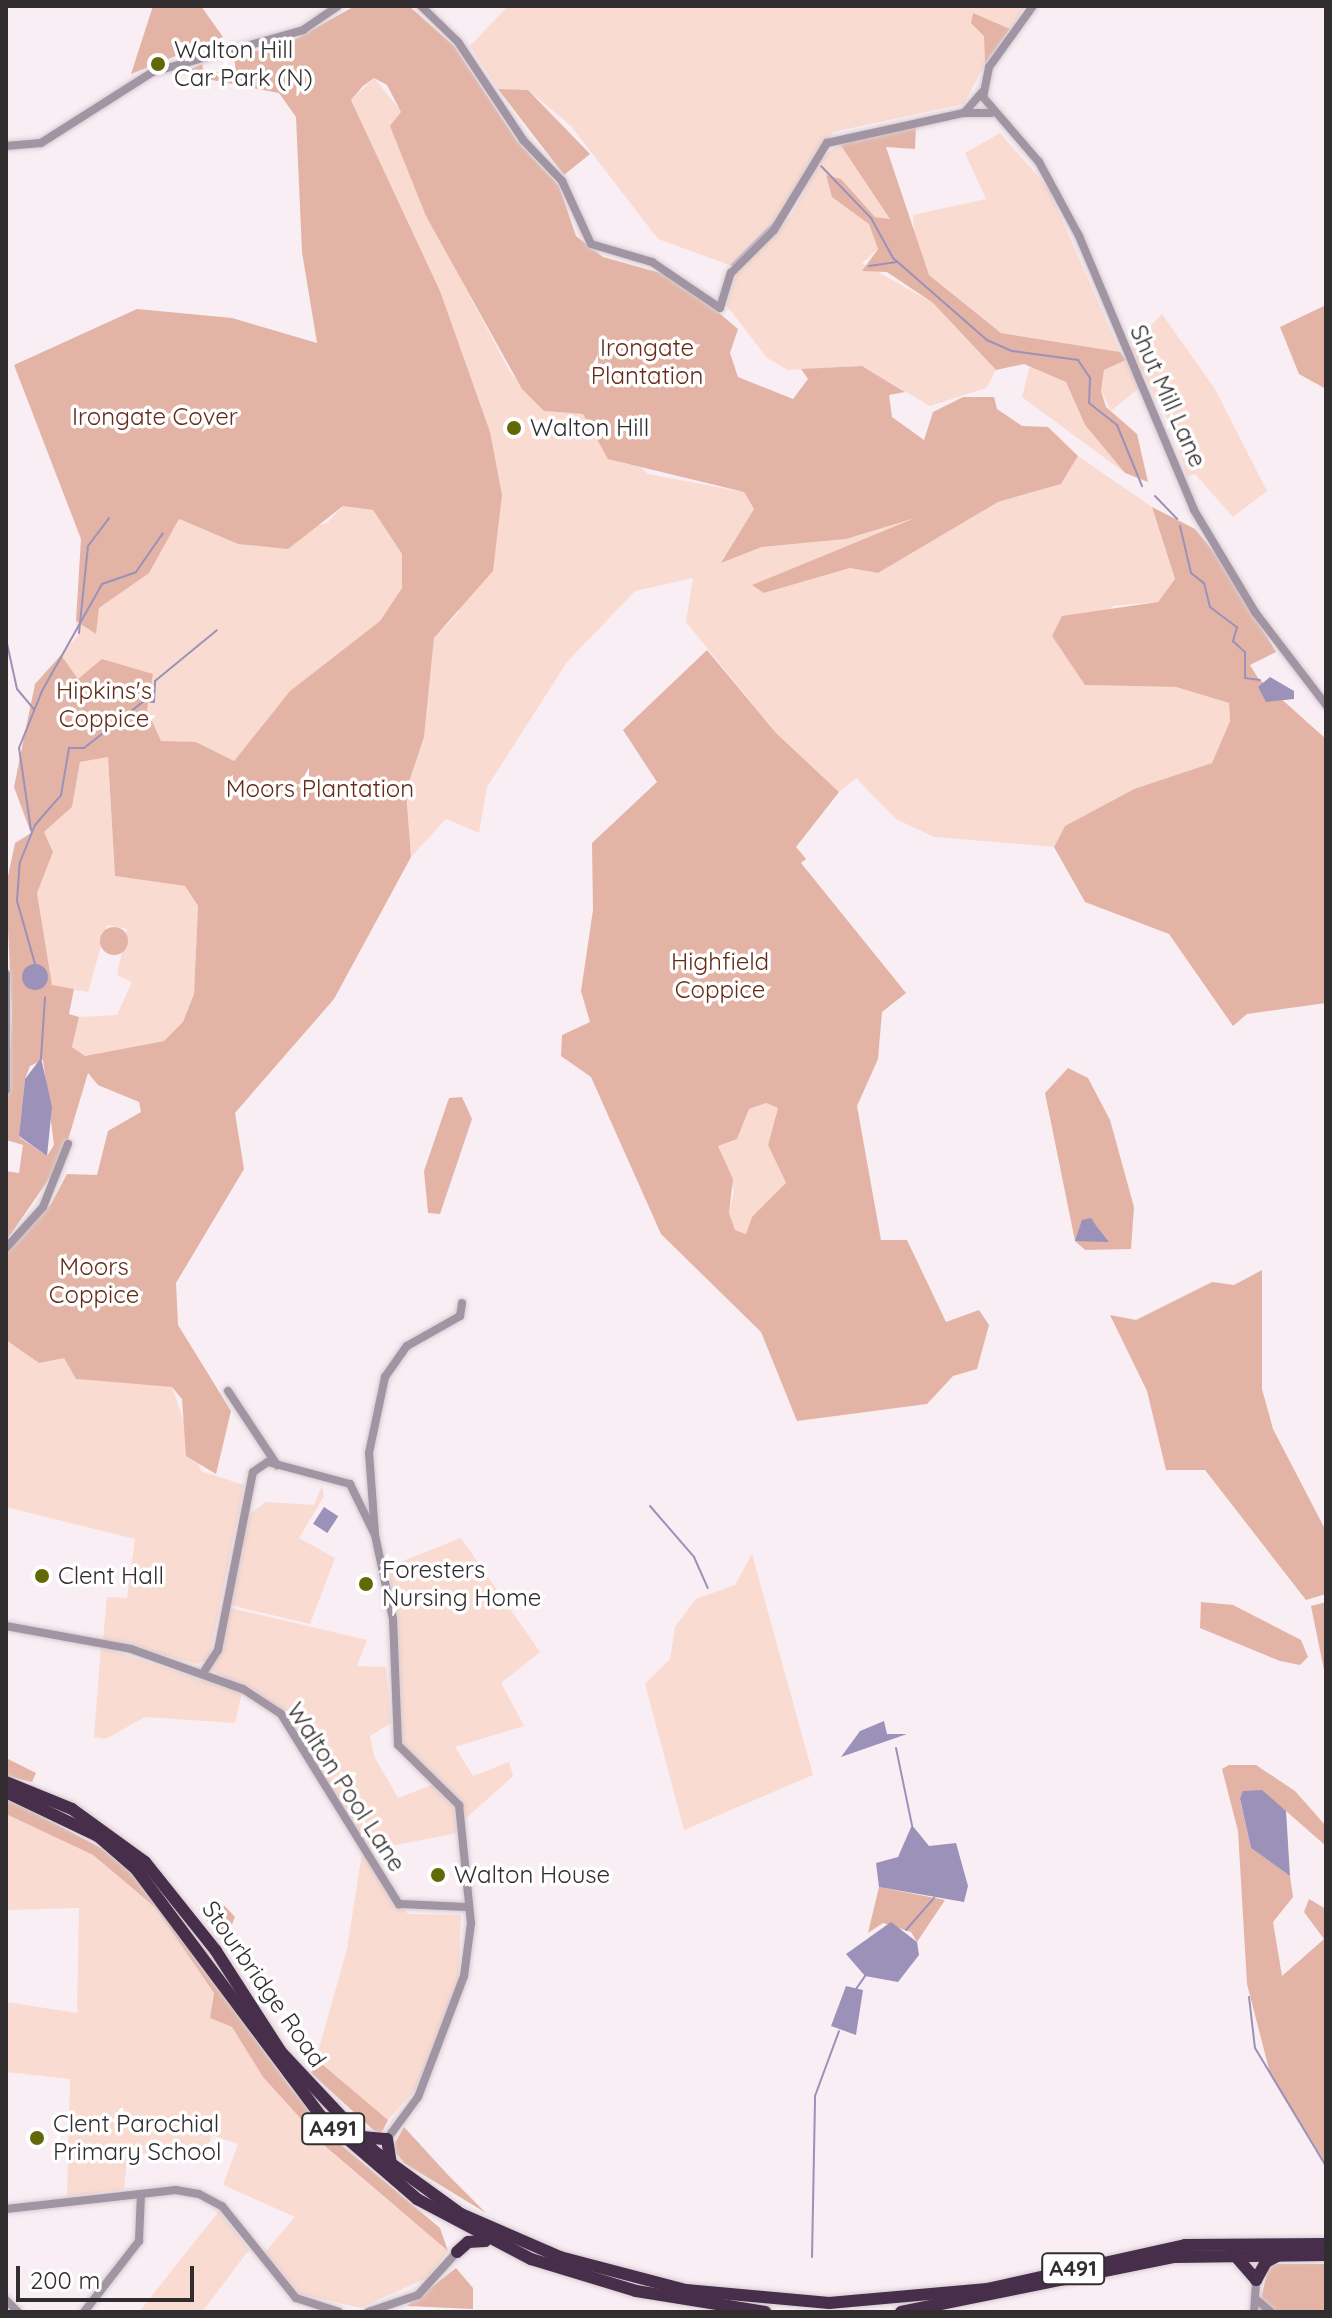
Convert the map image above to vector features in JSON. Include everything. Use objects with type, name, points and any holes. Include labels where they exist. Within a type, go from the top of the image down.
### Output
[{"type":"highway","name":"Stourbridge Road","points":[[6,1782],[72,1809],[145,1862],[208,1940],[281,2052],[355,2135],[392,2167],[461,2214],[560,2257],[644,2281],[779,2301],[886,2300],[987,2289],[1185,2245],[1326,2244]]},
{"type":"highway","name":"Stourbridge Road","points":[[6,1792],[98,1836],[136,1869],[321,2116],[385,2176],[454,2222],[492,2242],[636,2291],[765,2312]]},
{"type":"highway","points":[[355,2135],[387,2139],[392,2167]]},
{"type":"highway","points":[[454,2222],[457,2252]]},
{"type":"highway","points":[[457,2252],[468,2242],[492,2242]]},
{"type":"highway","points":[[1232,2252],[1256,2280],[1266,2262],[1288,2252]]},
{"type":"highway","name":"A491","points":[[901,2312],[1232,2252],[1326,2255]]},
{"type":"street","points":[[6,146],[41,143],[153,72],[303,30],[338,6]]},
{"type":"street","points":[[421,6],[458,42],[523,140],[562,181],[591,244],[652,262],[720,308],[731,273],[774,230],[827,143],[964,113],[991,113]]},
{"type":"street","points":[[964,113],[982,95],[989,67],[1033,6]]},
{"type":"street","name":"Shut Mill Lane","points":[[982,95],[991,113],[1039,162],[1079,236],[1194,510],[1255,612],[1326,705]]},
{"type":"street","points":[[6,974],[6,1090]]},
{"type":"street","points":[[6,1248],[43,1207],[68,1144]]},
{"type":"street","points":[[387,2139],[418,2097],[464,1976],[468,1907],[459,1805],[398,1745],[391,1698],[394,1628],[375,1535],[369,1453],[385,1377],[407,1346],[460,1316],[462,1303]]},
{"type":"street","points":[[228,1391],[277,1466]]},
{"type":"street","points":[[205,1670],[218,1650],[248,1481],[262,1462],[350,1484],[375,1535]]},
{"type":"street","name":"Walton Pool Lane","points":[[6,1626],[205,1670],[281,1714],[399,1904],[468,1907]]},
{"type":"street","points":[[6,2209],[176,2190],[222,2206],[296,2298],[339,2312]]},
{"type":"street","points":[[84,2312],[139,2241],[141,2194]]},
{"type":"street","points":[[368,2312],[418,2295],[457,2252]]},
{"type":"street","points":[[1254,2312],[1256,2280]]},
{"type":"street","points":[[6,2300],[18,2312]]},
{"type":"street","points":[[1257,2300],[1271,2312]]},
{"type":"shaded area","points":[[508,6],[1025,6],[1010,29],[973,14],[984,36],[985,64],[964,104],[833,132],[787,208],[732,266],[658,239],[571,126],[528,90],[498,89],[470,46]]},
{"type":"shaded area","points":[[374,78],[402,112],[456,270],[510,372],[544,411],[583,414],[648,474],[744,492],[754,509],[722,563],[762,547],[846,539],[923,515],[823,556],[764,593],[851,568],[878,573],[998,502],[1061,484],[1078,456],[1152,507],[1175,579],[1158,602],[1112,606],[1085,685],[1176,687],[1229,703],[1230,721],[1212,763],[1134,789],[1065,826],[1054,847],[934,837],[896,819],[856,778],[839,792],[776,733],[686,622],[693,578],[635,591],[567,662],[487,787],[479,833],[446,819],[411,857],[406,791],[424,737],[434,638],[459,612],[463,359],[440,291],[351,100]]},
{"type":"shaded area","points":[[1000,133],[1048,188],[1120,352],[1001,333],[929,275],[915,248],[913,215],[986,199],[965,153]]},
{"type":"shaded area","points":[[840,144],[891,219],[875,217],[841,180],[826,176],[833,197],[869,223],[878,249],[862,263],[933,303],[996,370],[986,388],[930,406],[862,366],[788,370],[767,358],[727,306],[737,270],[792,215],[820,159]]},
{"type":"shaded area","points":[[1162,314],[1215,389],[1267,491],[1233,517],[1195,474],[1187,477],[1173,431],[1130,348]]},
{"type":"shaded area","points":[[1126,360],[1139,388],[1111,411],[1101,391],[1104,370]]},
{"type":"shaded area","points":[[1030,365],[1066,382],[1085,425],[1125,473],[1022,397]]},
{"type":"shaded area","points":[[343,506],[373,510],[402,554],[402,588],[380,621],[290,691],[234,761],[196,742],[161,742],[147,710],[78,679],[61,655],[78,635],[76,621],[95,633],[99,608],[149,572],[178,519],[238,544],[327,523]]},
{"type":"shaded area","points":[[1270,677],[1294,691],[1294,699],[1266,702],[1258,687]]},
{"type":"shaded area","points":[[108,757],[115,876],[185,886],[198,906],[194,994],[183,1023],[164,1041],[85,1056],[72,1047],[79,1017],[117,1015],[132,982],[117,975],[127,929],[107,925],[88,992],[52,986],[37,893],[53,852],[44,832],[72,807],[80,762]]},
{"type":"shaded area","points":[[35,964],[44,968],[48,977],[44,986],[35,990],[26,986],[22,977],[26,968]]},
{"type":"shaded area","points":[[41,1058],[52,1107],[47,1156],[19,1136],[25,1079]]},
{"type":"shaded area","points":[[766,1103],[778,1107],[768,1145],[786,1183],[747,1234],[735,1230],[729,1213],[734,1191],[718,1146],[737,1139],[749,1109]]},
{"type":"shaded area","points":[[1091,1218],[1109,1242],[1075,1241],[1082,1220]]},
{"type":"shaded area","points":[[6,1340],[39,1363],[64,1357],[76,1379],[172,1387],[201,1471],[244,1485],[209,1659],[197,1664],[103,1640],[107,1597],[127,1598],[135,1539],[6,1507]]},
{"type":"shaded area","points":[[322,1486],[324,1496],[299,1538],[335,1558],[310,1624],[226,1604],[245,1517],[266,1502],[314,1505]]},
{"type":"shaded area","points":[[324,1507],[338,1516],[327,1533],[313,1524]]},
{"type":"shaded area","points":[[461,1538],[540,1652],[501,1683],[524,1726],[455,1747],[473,1776],[509,1762],[513,1776],[465,1819],[463,1807],[425,1765],[403,1752],[385,1568]]},
{"type":"shaded area","points":[[752,1554],[813,1775],[684,1830],[645,1684],[670,1659],[675,1627],[696,1599],[735,1585]]},
{"type":"shaded area","points":[[226,1607],[367,1640],[357,1666],[386,1667],[391,1723],[370,1736],[374,1756],[398,1798],[434,1784],[456,1809],[458,1833],[369,1850],[282,1711],[210,1669]]},
{"type":"shaded area","points":[[101,1647],[242,1693],[235,1723],[145,1717],[106,1739],[94,1737]]},
{"type":"shaded area","points":[[884,1721],[887,1734],[907,1734],[841,1757],[860,1731]]},
{"type":"shaded area","points":[[1262,1790],[1286,1811],[1290,1876],[1251,1848],[1240,1799],[1243,1791]]},
{"type":"shaded area","points":[[6,1814],[93,1855],[156,1908],[214,1993],[210,2018],[232,2027],[263,2077],[326,2148],[448,2251],[427,2278],[360,2308],[301,2294],[265,2252],[295,2217],[223,2185],[238,2144],[212,2135],[205,2156],[184,2147],[153,2151],[127,2159],[124,2189],[67,2197],[70,2079],[6,2072],[6,2002],[77,2013],[79,1908],[6,1910]]},
{"type":"shaded area","points":[[912,1825],[929,1846],[956,1843],[968,1886],[964,1902],[879,1887],[876,1863],[898,1857]]},
{"type":"shaded area","points":[[362,1853],[408,1914],[461,1915],[458,1990],[415,2090],[388,2120],[316,2059],[347,1949]]},
{"type":"shaded area","points":[[891,1922],[917,1942],[919,1955],[898,1982],[865,1976],[846,1954]]},
{"type":"shaded area","points":[[846,1986],[863,1990],[856,2035],[831,2026]]},
{"type":"shaded area","points":[[219,2211],[249,2250],[202,2312],[139,2312]]},
{"type":"green space","points":[[153,6],[201,6],[223,37],[131,74]]},
{"type":"green space","points":[[355,6],[409,6],[454,46],[517,141],[559,186],[576,236],[603,257],[678,278],[738,329],[730,353],[738,377],[793,399],[808,379],[801,369],[862,366],[905,392],[889,395],[892,417],[924,440],[933,412],[963,397],[994,397],[997,409],[1022,426],[1048,427],[1078,456],[1061,484],[998,502],[878,573],[850,568],[764,593],[752,585],[915,518],[846,539],[762,547],[721,563],[754,509],[744,492],[608,459],[583,414],[544,411],[522,389],[426,216],[390,126],[401,112],[387,85],[374,78],[351,100],[440,291],[490,432],[502,495],[493,571],[434,638],[424,737],[406,791],[411,857],[334,999],[235,1113],[244,1169],[176,1283],[178,1325],[231,1411],[216,1474],[186,1456],[182,1399],[172,1387],[76,1379],[64,1358],[39,1363],[6,1340],[6,1253],[51,1204],[67,1174],[97,1175],[108,1131],[141,1112],[139,1102],[98,1085],[88,1073],[62,1160],[6,1241],[6,1171],[19,1173],[23,1145],[6,1140],[12,1014],[6,886],[15,843],[31,833],[14,787],[20,757],[35,684],[61,655],[78,679],[102,659],[153,674],[147,710],[161,741],[196,742],[234,761],[290,691],[380,621],[402,588],[402,554],[373,510],[343,506],[288,549],[238,544],[179,519],[149,573],[99,608],[96,634],[76,621],[81,539],[14,365],[137,309],[232,318],[317,343],[302,252],[296,117],[279,93],[181,74],[202,64],[204,73],[236,72],[234,57],[292,41]],"holes":[[[108,757],[115,876],[185,886],[198,906],[194,994],[183,1022],[164,1041],[85,1056],[72,1047],[79,1017],[69,1014],[74,989],[52,985],[37,893],[53,852],[44,832],[72,807],[80,762]],[[43,1060],[54,1145],[47,1156],[19,1137],[25,1079],[30,1066]]]},
{"type":"green space","points":[[973,13],[1010,29],[985,64],[984,36],[971,23]]},
{"type":"green space","points":[[498,89],[528,90],[590,154],[564,175]]},
{"type":"green space","points":[[916,124],[915,149],[886,147],[929,275],[1001,333],[1120,352],[1126,360],[1104,370],[1101,391],[1106,407],[1137,434],[1148,482],[1125,473],[1085,425],[1066,382],[1024,364],[996,370],[933,303],[887,272],[862,271],[878,249],[869,224],[832,197],[826,175],[841,179],[875,217],[890,219],[840,144]]},
{"type":"green space","points":[[1326,305],[1326,389],[1299,374],[1280,327]]},
{"type":"green space","points":[[1152,507],[1195,529],[1219,558],[1276,652],[1250,665],[1258,678],[1326,739],[1326,1003],[1247,1014],[1233,1026],[1169,934],[1085,902],[1054,847],[1065,826],[1134,789],[1212,763],[1230,721],[1229,703],[1176,687],[1085,685],[1052,636],[1062,616],[1158,602],[1175,579]]},
{"type":"green space","name":"Highfield Coppice","points":[[707,650],[776,733],[839,792],[796,847],[806,859],[801,863],[906,993],[882,1012],[878,1059],[857,1106],[881,1240],[907,1240],[946,1322],[979,1310],[989,1325],[977,1369],[953,1376],[927,1404],[797,1421],[761,1332],[661,1234],[591,1077],[561,1056],[562,1035],[590,1022],[581,991],[593,910],[592,843],[657,782],[623,730]],"holes":[[[766,1103],[778,1108],[768,1145],[786,1183],[752,1217],[746,1234],[735,1230],[729,1213],[733,1179],[718,1146],[737,1139],[749,1109]]]},
{"type":"green space","points":[[114,927],[124,931],[128,941],[124,951],[114,955],[104,951],[100,941],[104,931]]},
{"type":"green space","points":[[1068,1068],[1088,1078],[1110,1120],[1134,1207],[1131,1249],[1085,1250],[1075,1241],[1045,1093]]},
{"type":"green space","points":[[462,1097],[472,1119],[440,1214],[428,1213],[424,1171],[449,1098]]},
{"type":"green space","points":[[1262,1270],[1262,1389],[1273,1429],[1326,1531],[1326,1594],[1306,1600],[1205,1470],[1166,1470],[1147,1391],[1110,1315],[1136,1320],[1212,1282],[1234,1285]]},
{"type":"green space","points":[[1201,1602],[1233,1605],[1301,1640],[1308,1657],[1300,1665],[1280,1661],[1200,1628]]},
{"type":"green space","points":[[1326,1602],[1326,1680],[1311,1606]]},
{"type":"green space","points":[[6,1758],[36,1773],[32,1782],[6,1776]]},
{"type":"green space","points":[[1229,1765],[1256,1765],[1295,1791],[1326,1826],[1326,1846],[1286,1811],[1240,1800],[1251,1848],[1290,1876],[1293,1897],[1273,1922],[1282,1976],[1324,1939],[1304,1912],[1309,1899],[1326,1909],[1326,2164],[1270,2073],[1247,1984],[1238,1831],[1222,1769]]},
{"type":"green space","points":[[6,1798],[101,1848],[139,1879],[290,2087],[334,2139],[440,2228],[448,2251],[327,2148],[263,2077],[232,2027],[210,2018],[214,1993],[156,1908],[93,1855],[6,1814]]},
{"type":"green space","points":[[879,1887],[945,1900],[917,1942],[911,1932],[883,1923],[868,1933]]},
{"type":"green space","points":[[219,1900],[235,1917],[224,1943],[199,1909]]},
{"type":"green space","points":[[316,2059],[388,2120],[380,2136],[311,2073]]},
{"type":"green space","points":[[404,2127],[486,2213],[404,2163],[392,2148]]},
{"type":"green space","points":[[1269,2264],[1326,2264],[1326,2312],[1258,2312]]},
{"type":"green space","points":[[456,2268],[473,2288],[473,2309],[407,2306]]},
{"type":"waterway","points":[[821,166],[871,218],[893,258],[987,340],[1012,351],[1078,360],[1090,378],[1089,403],[1117,425],[1142,486]]},
{"type":"waterway","points":[[732,265],[776,221]]},
{"type":"waterway","points":[[869,266],[897,262]]},
{"type":"waterway","points":[[1155,496],[1177,519]]},
{"type":"waterway","points":[[79,633],[88,546],[109,518]]},
{"type":"waterway","points":[[1180,526],[1191,573],[1204,583],[1210,607],[1237,627],[1233,641],[1245,652],[1245,678],[1260,680]]},
{"type":"waterway","points":[[31,830],[19,748],[42,691],[102,584],[136,572],[163,533]]},
{"type":"waterway","points":[[35,964],[17,901],[20,862],[35,825],[61,795],[69,748],[84,748],[144,701],[154,702],[155,681],[217,630]]},
{"type":"waterway","points":[[6,639],[17,689],[34,709]]},
{"type":"waterway","points":[[41,1058],[45,997]]},
{"type":"waterway","points":[[650,1506],[694,1557],[708,1588]]},
{"type":"waterway","points":[[896,1748],[912,1825]]},
{"type":"waterway","points":[[906,1930],[934,1898]]},
{"type":"waterway","points":[[856,1989],[865,1976]]},
{"type":"waterway","points":[[1249,1997],[1255,2048],[1326,2166]]},
{"type":"waterway","points":[[812,2257],[815,2096],[839,2031]]},
{"type":"place","name":"Walton Hill Car Park (N)","points":[[158,64]]},
{"type":"place","name":"Walton Hill","points":[[514,428]]},
{"type":"place","name":"Clent Hall","points":[[42,1576]]},
{"type":"place","name":"Foresters Nursing Home","points":[[366,1584]]},
{"type":"place","name":"Walton House","points":[[438,1875]]},
{"type":"place","name":"Clent Parochial Primary School","points":[[37,2138]]},
{"type":"park label","name":"Irongate Plantation","points":[[647,362]]},
{"type":"park label","name":"Irongate Cover","points":[[155,417]]},
{"type":"park label","name":"Hipkins's Coppice","points":[[104,705]]},
{"type":"park label","name":"Moors Plantation","points":[[320,789]]},
{"type":"park label","name":"Moors Coppice","points":[[94,1281]]}]
